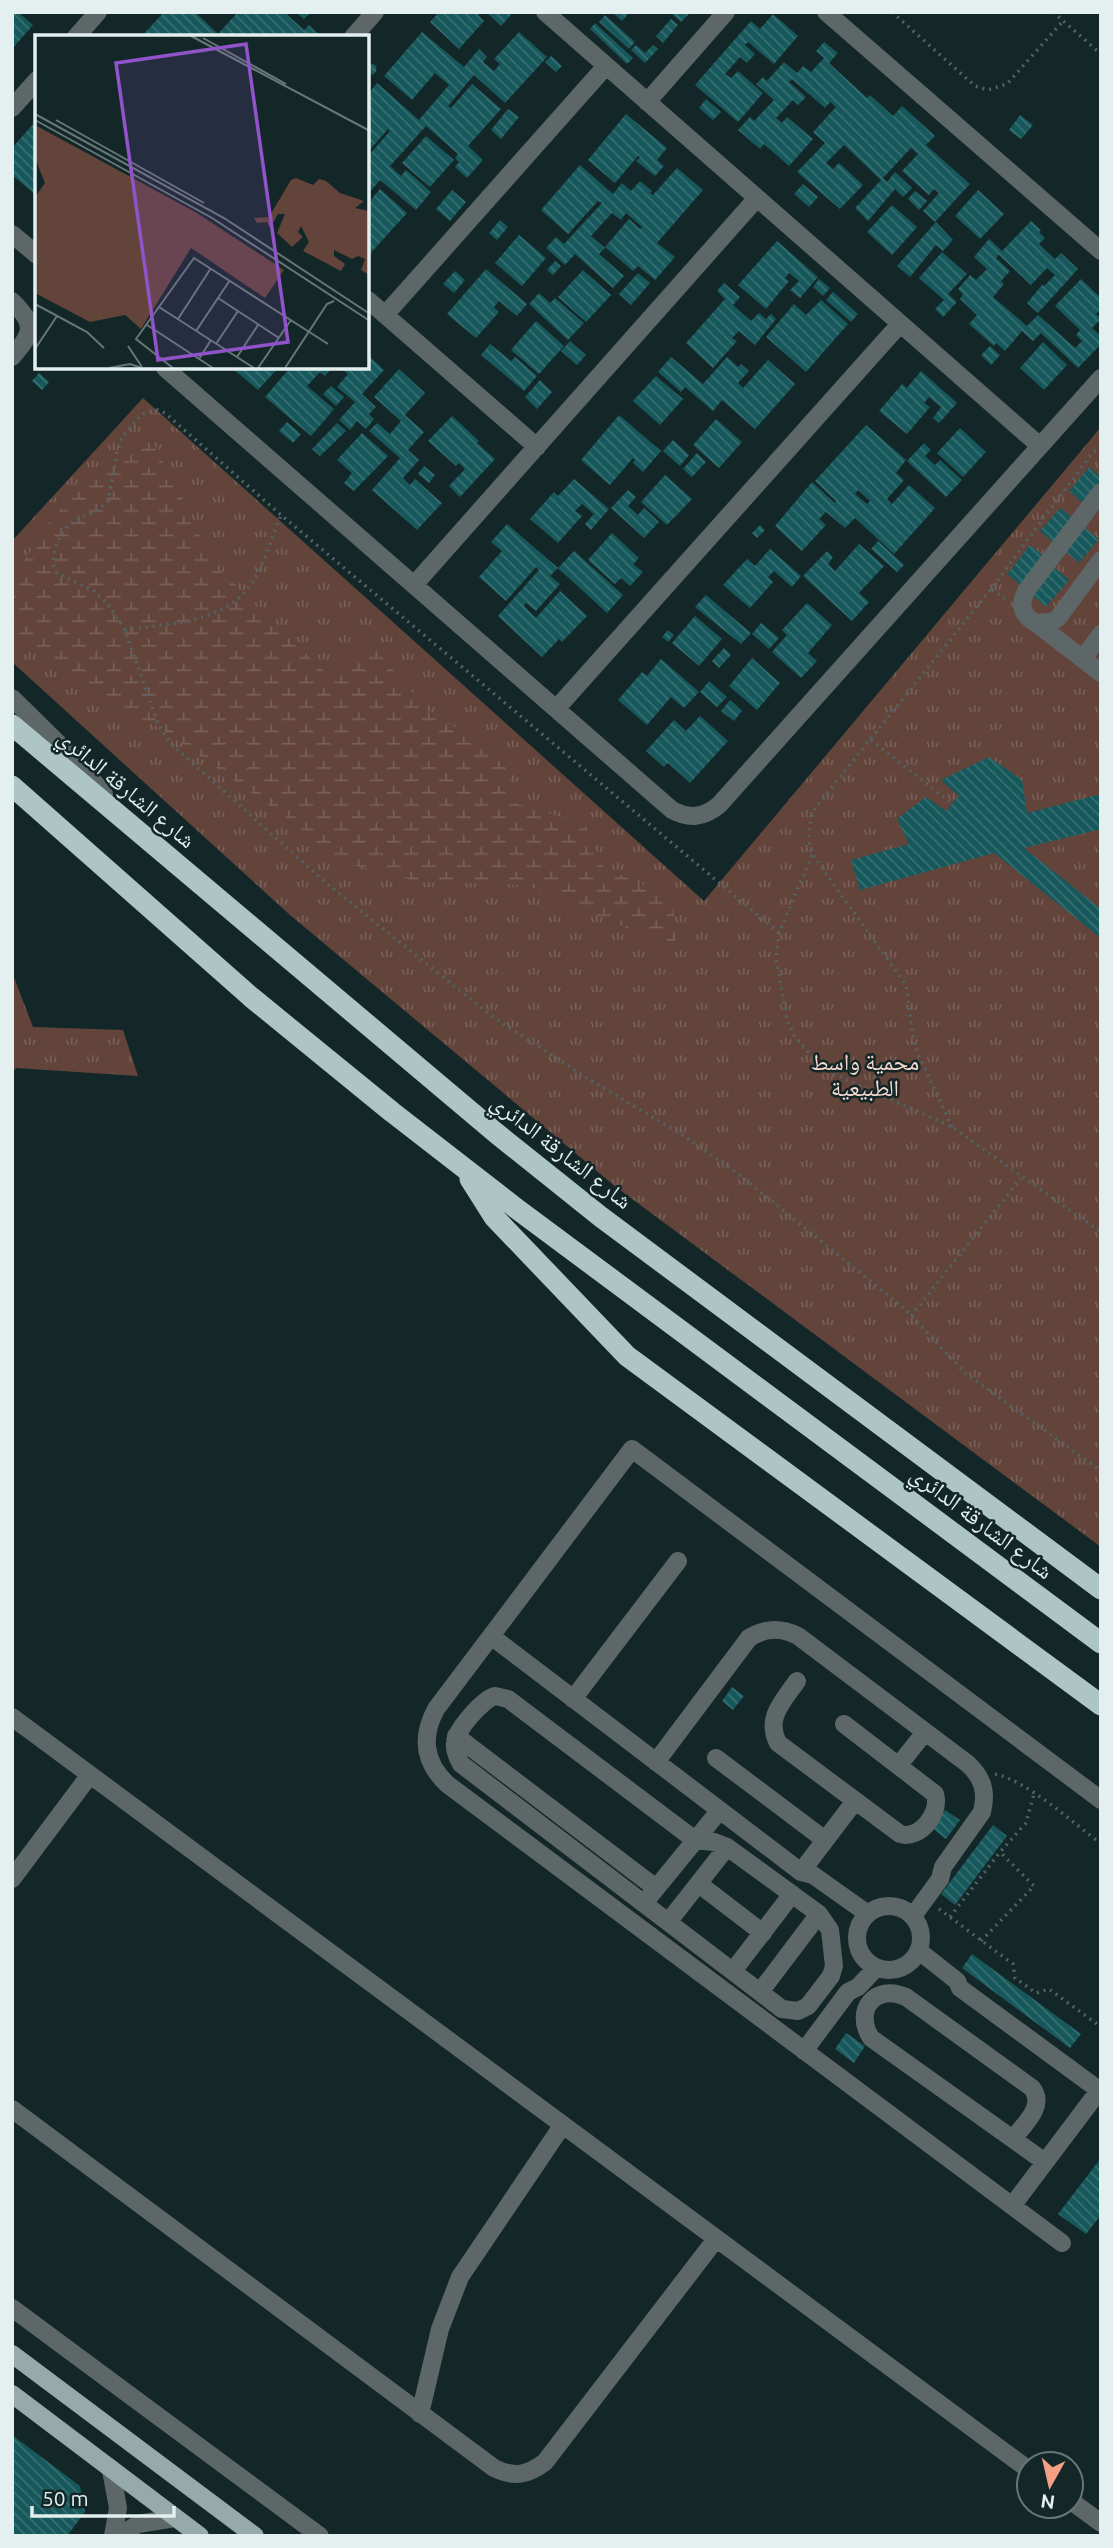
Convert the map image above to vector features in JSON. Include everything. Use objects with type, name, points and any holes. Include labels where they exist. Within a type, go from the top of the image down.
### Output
[{"type":"highway","name":"شارع الشارقة الدائري","points":[[12,726],[449,1094],[601,1216],[1101,1589]]},
{"type":"highway","name":"شارع الشارقة الدائري","points":[[12,786],[251,997],[464,1168],[1101,1643]]},
{"type":"highway","points":[[464,1168],[494,1217],[626,1356],[1101,1705]]},
{"type":"main road","points":[[12,2354],[255,2536]]},
{"type":"main road","points":[[12,2394],[200,2536]]},
{"type":"street","points":[[78,35],[98,12]]},
{"type":"street","points":[[355,35],[374,12]]},
{"type":"street","points":[[545,12],[1040,446]]},
{"type":"street","points":[[647,102],[726,12]]},
{"type":"street","points":[[827,12],[1101,251]]},
{"type":"street","points":[[385,315],[606,66]]},
{"type":"street","points":[[12,107],[35,82]]},
{"type":"street","points":[[414,585],[757,198]]},
{"type":"street","points":[[12,234],[35,253]]},
{"type":"street","points":[[12,301],[27,318],[30,331],[25,343],[12,357]]},
{"type":"street","points":[[369,301],[537,447]]},
{"type":"street","points":[[556,709],[900,324]]},
{"type":"street","points":[[166,369],[671,810],[691,817],[711,812],[1101,378]]},
{"type":"street","points":[[1101,492],[1026,591],[1021,606],[1030,618],[1101,673]]},
{"type":"street","points":[[1030,618],[1051,622],[1058,618],[1099,567]]},
{"type":"street","points":[[1083,659],[1101,634]]},
{"type":"street","points":[[12,698],[77,762],[131,826]]},
{"type":"street","points":[[1062,2243],[447,1784],[430,1762],[426,1749],[429,1721],[436,1709],[632,1449],[1101,1800]]},
{"type":"street","points":[[573,1699],[678,1560]]},
{"type":"street","points":[[656,1762],[741,1646],[757,1633],[768,1630],[798,1636],[976,1772],[984,1791],[982,1812],[943,1867],[940,1879],[926,1898],[908,1913]]},
{"type":"street","points":[[491,1636],[801,1872],[807,1882],[864,1920]]},
{"type":"street","points":[[797,1681],[773,1719],[774,1735],[778,1742],[900,1833],[916,1833],[935,1810],[937,1799],[932,1789],[844,1724]]},
{"type":"street","points":[[502,1697],[695,1840],[715,1842],[727,1847],[819,1914],[830,1930],[834,1966],[831,1976],[808,2006],[793,2012],[782,2009],[461,1764],[455,1751],[456,1736],[484,1701],[502,1697]]},
{"type":"street","points":[[12,1717],[1015,2460]]},
{"type":"street","points":[[900,1765],[925,1732]]},
{"type":"street","points":[[456,1736],[656,1888]]},
{"type":"street","points":[[716,1758],[825,1840]]},
{"type":"street","points":[[12,1879],[89,1776]]},
{"type":"street","points":[[801,1872],[855,1801]]},
{"type":"street","points":[[644,1903],[720,1810]]},
{"type":"street","points":[[669,1921],[727,1847]]},
{"type":"street","points":[[908,1913],[932,1873],[943,1867]]},
{"type":"street","points":[[699,1884],[763,1933]]},
{"type":"street","points":[[733,1971],[792,1894]]},
{"type":"street","points":[[885,1906],[908,1913],[921,1933],[915,1956],[895,1970],[871,1964],[857,1943],[864,1920],[885,1906]]},
{"type":"street","points":[[760,1992],[819,1914]]},
{"type":"street","points":[[683,1961],[697,1944]]},
{"type":"street","points":[[915,1956],[949,1986],[960,1988],[1100,2089],[1012,2206]]},
{"type":"street","points":[[804,2051],[848,1992],[850,1980],[871,1964]]},
{"type":"street","points":[[1013,2139],[1037,2105],[1037,2096],[1032,2088],[906,1997],[889,1992],[874,1999],[864,2014],[866,2031],[871,2038],[1045,2162]]},
{"type":"street","points":[[12,2109],[420,2414],[506,2474],[521,2475],[545,2462],[716,2239]]},
{"type":"street","points":[[420,2414],[440,2329],[460,2277],[562,2126]]},
{"type":"street","points":[[12,2308],[320,2536]]},
{"type":"street","points":[[111,2470],[118,2508],[113,2536]]},
{"type":"street","points":[[1085,2511],[1101,2523]]},
{"type":"street","points":[[119,2536],[138,2524],[175,2518]]},
{"type":"path","points":[[892,12],[975,86],[988,90],[1006,84],[1063,21]]},
{"type":"path","points":[[1053,12],[1101,54]]},
{"type":"path","points":[[779,933],[281,515],[165,413],[158,410],[142,414],[118,444],[108,501],[65,527],[59,537],[53,561],[57,573],[94,591],[107,603],[125,630],[158,724],[170,743],[325,883],[490,1015],[587,1078],[684,1136],[737,1173],[911,1315],[965,1373],[1101,1471]]},
{"type":"path","points":[[952,1127],[914,1045],[906,985],[812,855],[808,835],[812,816],[991,589],[1093,452],[1101,449]]},
{"type":"path","points":[[125,630],[215,614],[231,606],[255,579],[281,515]]},
{"type":"path","points":[[991,589],[1030,618]]},
{"type":"path","points":[[870,740],[950,802]]},
{"type":"path","points":[[812,855],[779,933],[776,958],[787,1020],[807,1053],[834,1074],[952,1127],[1100,1233]]},
{"type":"path","points":[[911,1315],[1021,1177]]},
{"type":"path","points":[[976,1772],[1004,1776],[1034,1794],[1101,1844]]},
{"type":"path","points":[[950,1917],[1026,1823],[1034,1794]]},
{"type":"path","points":[[981,1941],[1034,1886],[1000,1852]]},
{"type":"path","points":[[926,1898],[1013,1964],[1015,1978],[1036,1993],[1049,1989],[1101,2027]]},
{"type":"green space","name":"محمية واسط الطبيعية","points":[[143,398],[704,901],[1101,427],[1101,1547],[616,1187],[290,915],[12,662],[12,541]]},
{"type":"green space","points":[[151,438],[216,567],[328,675],[374,647],[431,714],[508,755],[514,803],[585,824],[604,868],[673,898],[676,949],[527,885],[419,882],[336,861],[294,823],[159,727],[104,702],[23,645],[12,611],[12,580],[48,524],[105,459]]},
{"type":"green space","points":[[13,975],[33,1027],[123,1030],[138,1076],[16,1068],[12,1073]]},
{"type":"building","points":[[12,12],[18,12],[33,25],[12,49]]},
{"type":"building","points":[[164,12],[195,12],[218,34],[238,12],[284,12],[304,30],[309,25],[319,35],[143,35]]},
{"type":"building","points":[[296,12],[311,12],[304,19]]},
{"type":"building","points":[[439,12],[481,12],[478,15],[484,21],[459,49],[430,22]]},
{"type":"building","points":[[486,12],[508,12],[511,15],[501,26]]},
{"type":"building","points":[[612,12],[630,12],[622,21]]},
{"type":"building","points":[[670,12],[687,12],[689,14],[681,22]]},
{"type":"building","points":[[773,14],[798,36],[774,64],[748,42],[745,45],[755,54],[747,63],[740,57],[725,74],[731,78],[738,71],[763,93],[738,122],[695,85],[751,21],[760,29]]},
{"type":"building","points":[[605,15],[635,42],[629,49],[599,22]]},
{"type":"building","points":[[671,19],[678,25],[663,43],[656,36]]},
{"type":"building","points":[[595,23],[633,58],[627,64],[590,29]]},
{"type":"building","points":[[422,32],[464,67],[479,49],[487,57],[483,62],[494,71],[500,64],[494,59],[519,32],[547,57],[505,103],[474,75],[448,106],[451,108],[472,84],[501,109],[468,146],[483,160],[467,178],[455,167],[459,162],[455,158],[458,154],[426,126],[390,166],[401,176],[406,170],[431,192],[416,210],[380,180],[369,193],[369,155],[390,131],[388,129],[369,151],[369,93],[377,83],[419,120],[449,85],[435,73],[412,100],[384,76]]},
{"type":"building","points":[[824,42],[838,53],[829,63],[867,98],[870,95],[893,116],[902,106],[935,136],[926,145],[970,184],[935,222],[923,211],[939,193],[934,189],[929,195],[902,171],[918,154],[911,148],[881,180],[844,145],[826,163],[833,169],[839,163],[863,185],[840,209],[797,172],[825,143],[813,132],[836,107],[830,102],[825,108],[792,79],[789,82],[806,97],[798,105],[793,100],[776,118],[782,123],[787,117],[813,139],[789,166],[764,144],[760,149],[738,130],[750,117],[754,121],[774,100],[756,84],[763,77],[767,81],[784,62],[797,73],[803,66],[811,72],[824,58],[816,51]]},
{"type":"building","points":[[636,45],[645,53],[653,45],[658,49],[645,63],[631,50]]},
{"type":"building","points":[[551,56],[562,66],[556,72],[545,62]]},
{"type":"building","points":[[369,64],[375,65],[375,73],[369,74]]},
{"type":"building","points":[[706,99],[721,112],[713,120],[699,108]]},
{"type":"building","points":[[508,109],[519,117],[501,139],[491,130]]},
{"type":"building","points":[[626,114],[667,148],[657,160],[664,166],[655,176],[636,161],[640,157],[638,156],[615,183],[588,160]]},
{"type":"building","points":[[1020,115],[1033,125],[1021,139],[1009,130]]},
{"type":"building","points":[[35,122],[35,194],[12,175],[12,148]]},
{"type":"building","points":[[426,136],[454,160],[430,187],[402,163]]},
{"type":"building","points":[[580,165],[613,194],[622,183],[631,191],[640,181],[653,195],[677,168],[703,190],[657,243],[675,257],[655,280],[638,266],[633,271],[605,247],[629,219],[640,229],[642,227],[626,213],[621,220],[612,213],[591,236],[605,248],[599,254],[624,276],[613,288],[575,254],[565,265],[546,248],[556,237],[564,244],[602,203],[598,201],[568,234],[541,210]]},
{"type":"building","points":[[895,172],[912,188],[903,197],[895,189],[868,221],[855,208],[883,178],[887,182]]},
{"type":"building","points":[[803,184],[818,197],[809,207],[794,194]]},
{"type":"building","points":[[380,189],[407,213],[369,255],[369,202]]},
{"type":"building","points":[[452,190],[466,202],[450,221],[436,209]]},
{"type":"building","points":[[978,190],[1004,214],[980,239],[955,216]]},
{"type":"building","points":[[915,191],[927,201],[919,210],[908,199]]},
{"type":"building","points":[[892,205],[917,227],[892,255],[867,232]]},
{"type":"building","points":[[500,220],[508,227],[497,240],[489,233]]},
{"type":"building","points":[[1031,221],[1045,238],[1039,244],[1055,259],[1061,253],[1078,269],[1038,313],[1027,303],[1042,285],[1055,275],[1047,268],[1031,285],[999,255],[996,258],[1010,271],[993,297],[1027,326],[1038,315],[1075,348],[1082,341],[1076,335],[1080,330],[1055,306],[1081,279],[1101,298],[1101,309],[1096,314],[1101,319],[1092,328],[1101,336],[1101,344],[1078,368],[1041,333],[1033,341],[1022,331],[1005,351],[996,343],[994,346],[969,324],[977,315],[960,299],[963,294],[958,289],[970,275],[976,280],[987,269],[974,257],[989,239],[1002,251]]},
{"type":"building","points":[[936,222],[953,240],[943,251],[936,245],[910,277],[897,266]]},
{"type":"building","points":[[519,235],[546,258],[522,286],[495,263]]},
{"type":"building","points":[[777,241],[818,277],[800,298],[790,290],[799,281],[789,273],[785,278],[789,281],[766,309],[738,285]]},
{"type":"building","points":[[942,252],[967,274],[948,294],[957,302],[943,317],[935,309],[944,300],[919,278]]},
{"type":"building","points":[[555,261],[561,266],[553,275],[547,270]]},
{"type":"building","points":[[486,269],[527,304],[517,316],[499,301],[494,307],[499,312],[476,338],[447,314]]},
{"type":"building","points":[[583,270],[611,295],[586,322],[558,297]]},
{"type":"building","points":[[455,271],[465,280],[454,293],[443,284]]},
{"type":"building","points":[[638,273],[650,283],[631,305],[619,294]]},
{"type":"building","points":[[819,279],[830,288],[823,296],[813,287]]},
{"type":"building","points":[[724,283],[740,297],[733,305],[751,321],[759,313],[766,319],[771,314],[776,319],[755,345],[739,331],[732,338],[737,341],[713,368],[686,343],[725,299],[717,291]]},
{"type":"building","points":[[833,292],[858,314],[851,322],[826,300]]},
{"type":"building","points":[[539,293],[550,303],[555,298],[584,323],[568,340],[529,304]]},
{"type":"building","points":[[821,300],[848,324],[806,372],[766,337],[794,304],[806,315]]},
{"type":"building","points":[[536,321],[564,346],[539,374],[511,350]]},
{"type":"building","points":[[570,341],[586,355],[577,365],[561,351]]},
{"type":"building","points":[[1043,342],[1067,365],[1044,390],[1020,368]]},
{"type":"building","points":[[490,344],[511,361],[515,357],[537,376],[524,391],[481,355]]},
{"type":"building","points":[[990,346],[1000,355],[991,365],[981,355]]},
{"type":"building","points":[[369,356],[384,370],[362,394],[376,407],[369,414],[374,419],[366,429],[357,421],[350,430],[339,420],[355,402],[337,387],[348,374],[342,369],[369,369]]},
{"type":"building","points":[[671,357],[703,384],[727,357],[738,367],[741,364],[749,371],[738,383],[743,388],[768,360],[795,384],[755,429],[722,400],[713,411],[685,387],[681,392],[658,372]]},
{"type":"building","points":[[233,369],[277,369],[258,390]]},
{"type":"building","points":[[289,369],[331,369],[325,376],[320,372],[307,386],[334,409],[311,436],[265,397]]},
{"type":"building","points":[[399,369],[425,393],[405,415],[424,432],[408,450],[419,460],[403,478],[410,485],[415,479],[442,503],[417,530],[372,490],[400,458],[369,431],[377,423],[390,434],[401,421],[374,397]]},
{"type":"building","points":[[921,371],[957,403],[939,423],[933,418],[941,407],[929,397],[924,403],[930,407],[907,434],[879,411],[902,384],[907,388]]},
{"type":"building","points":[[39,373],[49,382],[42,390],[32,381]]},
{"type":"building","points":[[656,376],[683,399],[660,425],[633,401]]},
{"type":"building","points":[[540,380],[552,392],[537,409],[525,397]]},
{"type":"building","points":[[331,386],[344,397],[336,406],[323,394]]},
{"type":"building","points":[[619,415],[661,451],[643,472],[633,463],[633,458],[610,485],[581,460]]},
{"type":"building","points":[[452,416],[495,459],[460,497],[449,486],[465,469],[459,463],[456,466],[428,441]]},
{"type":"building","points":[[716,419],[742,442],[719,468],[693,445]]},
{"type":"building","points":[[287,422],[301,434],[293,443],[279,431]]},
{"type":"building","points":[[337,423],[346,431],[320,456],[312,449]]},
{"type":"building","points":[[866,425],[906,460],[896,473],[904,480],[887,499],[892,504],[909,485],[935,508],[894,554],[855,518],[845,528],[826,512],[819,519],[826,525],[802,551],[775,526],[812,482],[835,503],[815,481]],"holes":[[[858,490],[870,501],[867,504],[855,494]]]},
{"type":"building","points":[[960,428],[986,452],[963,477],[937,453]]},
{"type":"building","points":[[362,433],[388,456],[354,491],[344,483],[352,473],[337,460]]},
{"type":"building","points":[[673,440],[689,455],[680,466],[663,451]]},
{"type":"building","points":[[924,443],[931,450],[925,456],[935,465],[940,460],[962,480],[946,497],[907,461]]},
{"type":"building","points":[[697,453],[706,462],[692,477],[683,469]]},
{"type":"building","points":[[424,466],[435,475],[429,483],[418,474]]},
{"type":"building","points":[[1089,467],[1101,477],[1101,484],[1084,504],[1069,491]]},
{"type":"building","points":[[665,475],[692,499],[667,525],[641,502]]},
{"type":"building","points":[[574,479],[609,509],[591,530],[585,524],[594,514],[582,504],[575,511],[582,516],[558,543],[530,519],[554,492],[558,496]]},
{"type":"building","points":[[628,490],[636,497],[628,506],[638,515],[644,508],[659,522],[644,538],[611,508]]},
{"type":"building","points":[[1060,508],[1074,519],[1054,543],[1040,531]]},
{"type":"building","points":[[507,524],[558,568],[550,576],[560,584],[536,611],[526,603],[524,606],[536,618],[560,591],[587,616],[562,642],[559,639],[542,657],[498,616],[539,570],[536,567],[506,601],[479,577],[502,551],[491,542]]},
{"type":"building","points":[[760,525],[765,530],[757,538],[752,533]]},
{"type":"building","points":[[1085,528],[1099,539],[1079,563],[1066,552]]},
{"type":"building","points":[[612,533],[639,558],[633,564],[643,572],[630,586],[621,578],[615,584],[588,560]]},
{"type":"building","points":[[878,541],[904,565],[897,572],[871,549]]},
{"type":"building","points":[[859,544],[884,566],[859,593],[869,602],[852,621],[803,576],[827,551],[833,557],[828,564],[835,571]]},
{"type":"building","points":[[1030,545],[1044,556],[1021,585],[1007,574]]},
{"type":"building","points":[[770,549],[801,576],[792,587],[774,571],[768,577],[773,582],[750,608],[723,585],[747,559],[755,566]]},
{"type":"building","points":[[574,551],[623,595],[607,613],[558,568]]},
{"type":"building","points":[[1055,568],[1069,580],[1046,607],[1032,595]]},
{"type":"building","points":[[706,595],[751,633],[741,644],[695,607]]},
{"type":"building","points":[[807,603],[832,625],[808,653],[817,661],[801,678],[772,652],[787,635],[782,630]]},
{"type":"building","points":[[695,616],[722,639],[699,666],[672,643]]},
{"type":"building","points":[[761,623],[779,638],[769,649],[752,634]]},
{"type":"building","points":[[668,630],[674,635],[668,642],[662,637]]},
{"type":"building","points":[[724,648],[731,655],[719,668],[712,661]]},
{"type":"building","points":[[752,658],[780,683],[757,710],[729,686]]},
{"type":"building","points":[[661,659],[699,692],[684,708],[671,697],[647,725],[618,700],[642,672],[647,676]]},
{"type":"building","points":[[709,681],[727,697],[717,707],[700,692]]},
{"type":"building","points":[[730,700],[742,711],[734,721],[721,711]]},
{"type":"building","points":[[700,716],[728,741],[690,783],[668,763],[664,767],[646,751],[674,720],[686,731]]},
{"type":"building","points":[[989,757],[1022,780],[1027,813],[1101,794],[1101,829],[1024,848],[1101,909],[1101,938],[994,853],[860,890],[851,860],[909,844],[897,819],[926,797],[946,811],[959,796],[941,780]]},
{"type":"building","points":[[732,1687],[744,1696],[733,1710],[722,1701]]},
{"type":"building","points":[[945,1810],[960,1820],[946,1839],[932,1828]]},
{"type":"building","points":[[993,1825],[1007,1836],[955,1905],[941,1894]]},
{"type":"building","points":[[972,1954],[1081,2034],[1070,2048],[962,1968]]},
{"type":"building","points":[[846,2033],[865,2046],[854,2063],[835,2049]]},
{"type":"building","points":[[1101,2158],[1101,2215],[1086,2234],[1058,2214]]},
{"type":"building","points":[[12,2435],[80,2486],[85,2512],[67,2536],[12,2536]]}]
